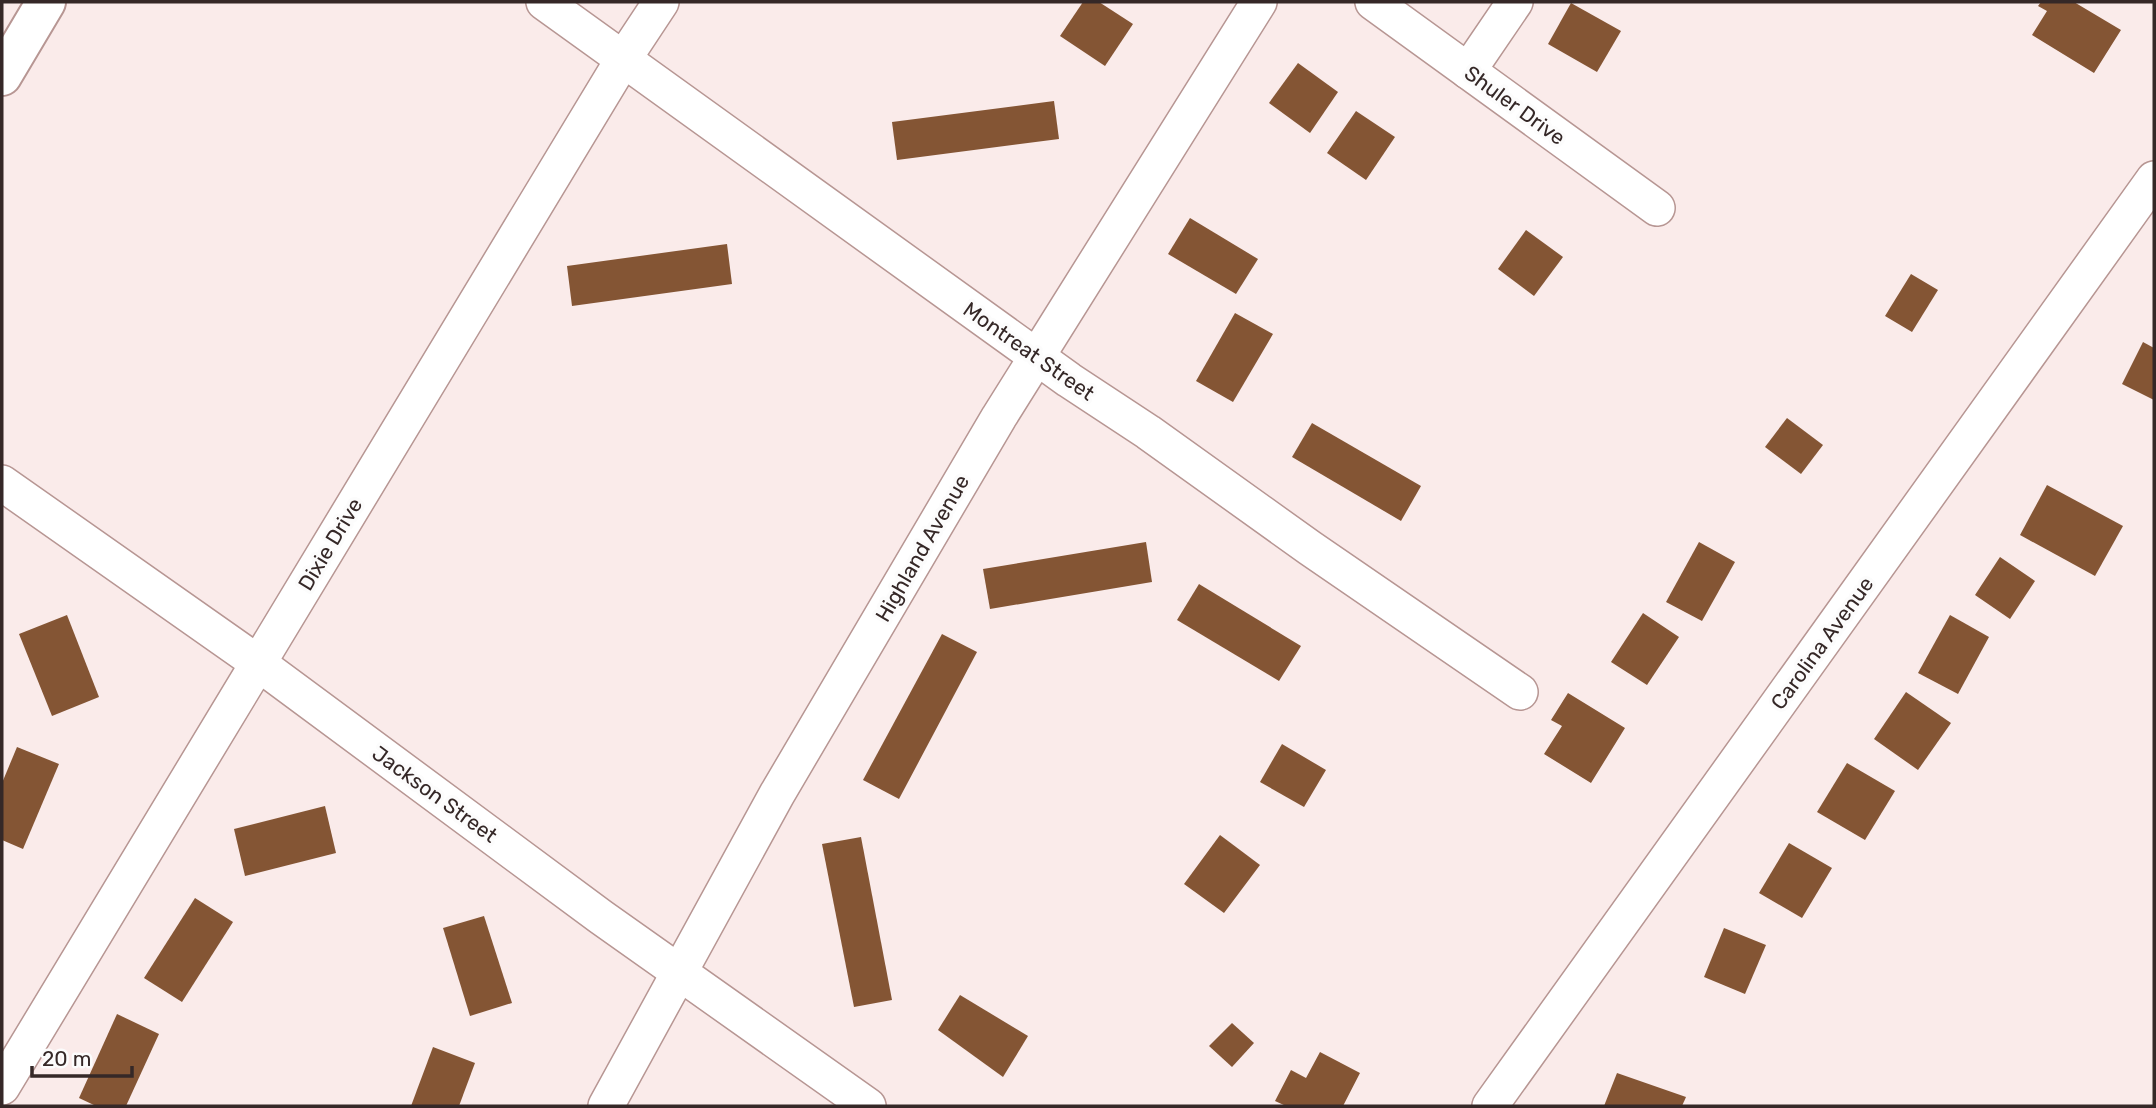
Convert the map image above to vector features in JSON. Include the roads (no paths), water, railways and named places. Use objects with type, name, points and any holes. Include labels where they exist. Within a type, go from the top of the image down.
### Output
[{"type":"main road","points":[[2,76],[46,2]]},
{"type":"street","name":"Montreat Street","points":[[544,2],[1037,356],[1521,692]]},
{"type":"street","name":"Dixie Drive","points":[[2,1087],[624,58],[661,2]]},
{"type":"street","name":"Highland Avenue","points":[[606,1106],[784,783],[992,429],[1259,2]]},
{"type":"street","name":"Shuler Drive","points":[[1373,2],[1657,208]]},
{"type":"street","points":[[1468,71],[1515,2]]},
{"type":"street","name":"Carolina Avenue","points":[[1490,1106],[2154,179]]},
{"type":"street","name":"Jackson Street","points":[[2,483],[258,663],[590,909],[868,1106]]}]
